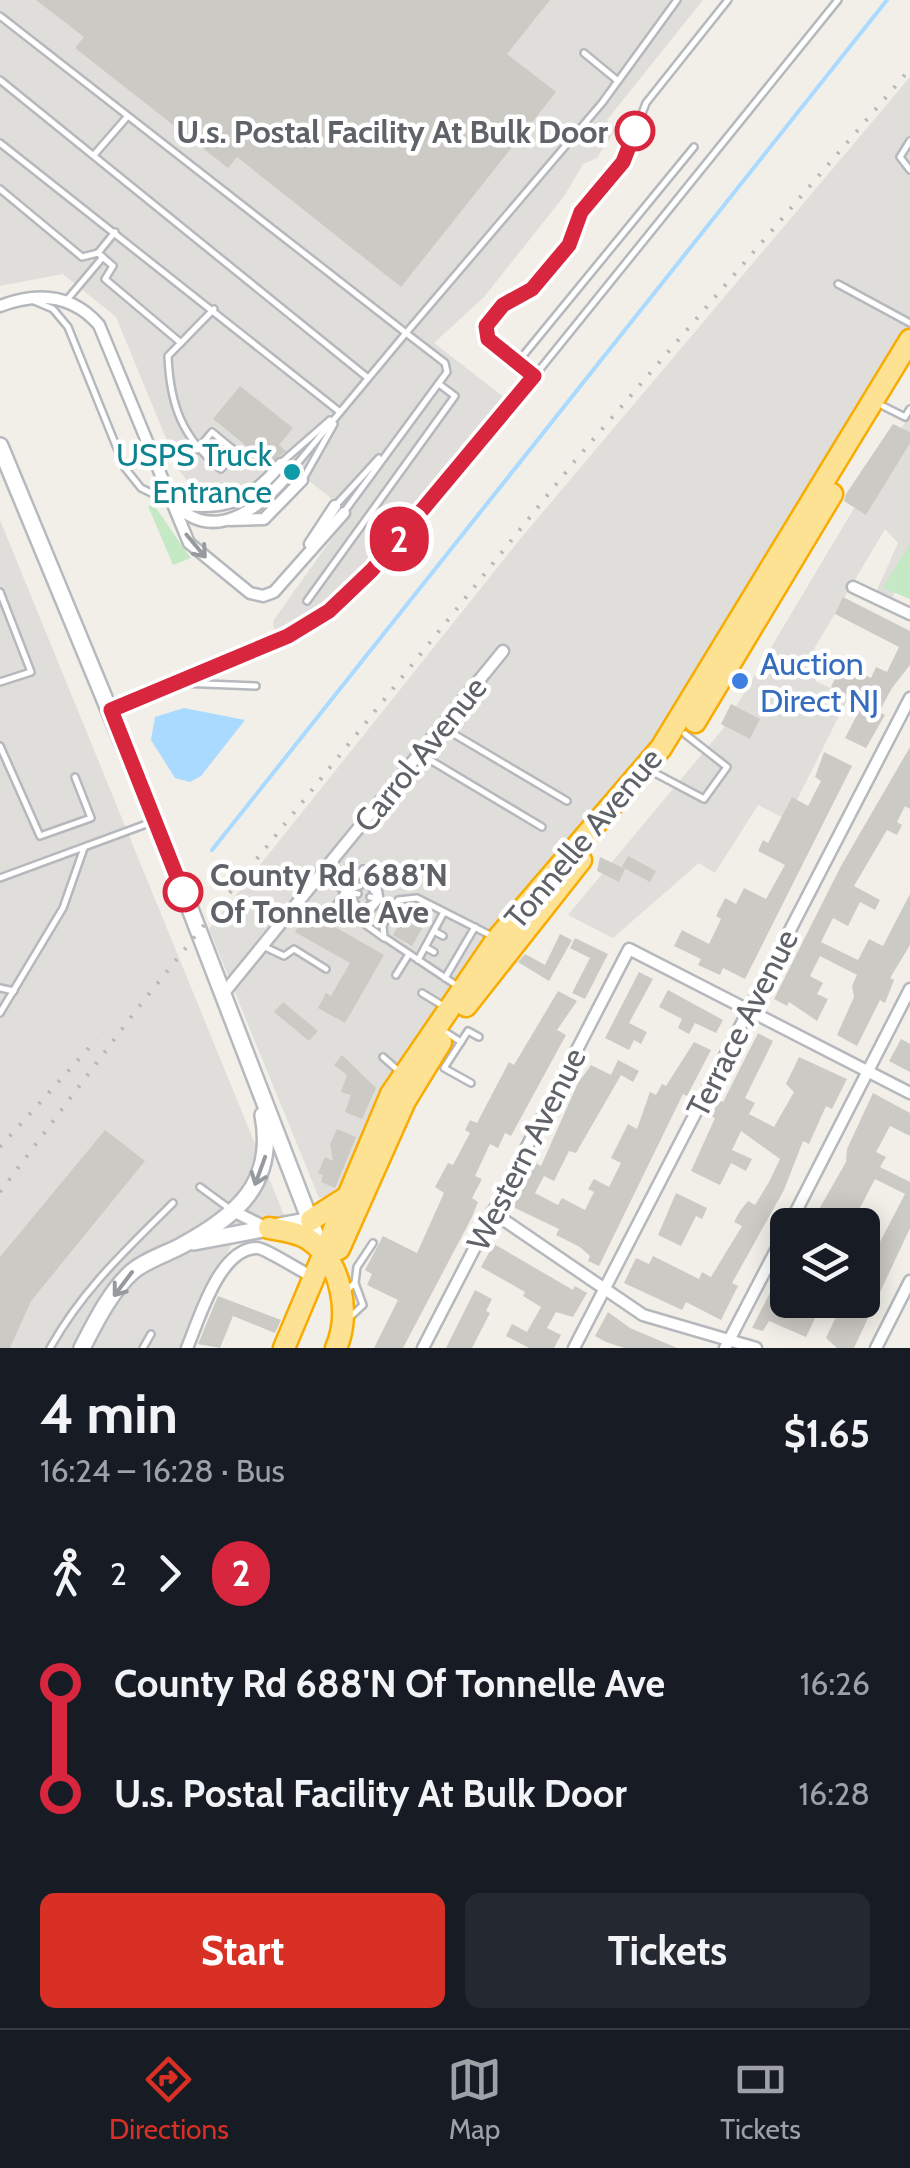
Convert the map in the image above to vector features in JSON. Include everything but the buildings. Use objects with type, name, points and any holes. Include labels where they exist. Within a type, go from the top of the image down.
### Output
[{"type":"highway","name":"Tonnelle Avenue","points":[[298,1348],[345,1198],[403,1076],[448,1009],[453,983],[497,939],[661,748],[910,340]]},
{"type":"highway","name":"Tonnelle Avenue","points":[[284,1348],[405,1101],[450,1043],[548,898],[686,734],[797,556],[910,359]]},
{"type":"highway","points":[[311,1220],[331,1212],[345,1198]]},
{"type":"highway","points":[[269,1228],[308,1239],[322,1265],[348,1289],[345,1322],[336,1348]]},
{"type":"main road","points":[[0,446],[155,821],[311,1220],[322,1265]]},
{"type":"main road","points":[[82,1348],[100,1314],[133,1270],[185,1244],[233,1211],[260,1181],[266,1161],[265,1127],[255,1076]]},
{"type":"main road","points":[[185,1244],[311,1220]]},
{"type":"street","points":[[0,306],[42,296],[66,301],[93,318],[104,333],[189,542],[258,596],[274,592],[339,510]]},
{"type":"street","points":[[175,504],[213,508],[236,503],[286,468]]},
{"type":"street","points":[[229,520],[260,504],[286,468]]},
{"type":"street","points":[[175,504],[196,518],[264,519],[302,480]]},
{"type":"street","points":[[853,587],[910,614]]},
{"type":"street","name":"Carrol Avenue","points":[[222,994],[266,946],[503,651]]},
{"type":"street","name":"Terrace Avenue","points":[[574,1348],[910,698]]},
{"type":"street","name":"Western Avenue","points":[[424,1348],[629,950],[749,1010]]},
{"type":"street","points":[[797,1208],[910,989]]},
{"type":"street","points":[[749,1010],[910,1093]]},
{"type":"street","points":[[233,1211],[269,1228]]},
{"type":"street","points":[[492,1212],[642,1315],[727,1344],[756,1348]]},
{"type":"street","points":[[188,1348],[215,1280],[245,1252],[263,1249],[322,1265]]},
{"type":"street","points":[[727,1344],[770,1261]]},
{"type":"street","points":[[876,1348],[910,1281]]},
{"type":"lane","points":[[286,468],[340,412],[618,81],[677,0]]},
{"type":"lane","points":[[534,376],[488,339],[486,326],[503,305],[532,289],[569,245],[581,212],[626,156],[646,103],[728,0]]},
{"type":"lane","points":[[111,710],[288,636],[350,594],[534,376],[838,0]]},
{"type":"lane","points":[[0,16],[448,369],[339,510]]},
{"type":"lane","points":[[584,53],[618,81]]},
{"type":"lane","points":[[0,80],[368,378]]},
{"type":"lane","points":[[94,156],[127,117]]},
{"type":"lane","points":[[910,141],[900,157],[910,170]]},
{"type":"lane","points":[[0,142],[340,412]]},
{"type":"lane","points":[[518,363],[694,147]]},
{"type":"lane","points":[[0,190],[82,257],[100,255],[113,266],[105,280],[180,343]]},
{"type":"lane","points":[[66,301],[115,232]]},
{"type":"lane","points":[[838,284],[910,323]]},
{"type":"lane","points":[[17,300],[45,305],[62,318],[125,468],[141,488],[175,504]]},
{"type":"lane","points":[[197,450],[208,443],[212,432],[235,451],[221,469],[197,450],[174,412],[168,356],[214,309]]},
{"type":"lane","points":[[307,601],[455,396],[440,384]]},
{"type":"lane","points":[[883,406],[905,417],[910,409]]},
{"type":"lane","points":[[286,468],[340,412]]},
{"type":"lane","points":[[302,480],[340,412]]},
{"type":"lane","points":[[339,510],[388,448]]},
{"type":"lane","points":[[0,592],[32,672],[0,682]]},
{"type":"lane","points":[[176,682],[256,686]]},
{"type":"lane","points":[[442,727],[567,801]]},
{"type":"lane","points":[[655,773],[704,798],[727,767],[686,734]]},
{"type":"lane","points":[[0,746],[40,836],[91,818],[75,777]]},
{"type":"lane","points":[[420,754],[542,827]]},
{"type":"lane","points":[[0,878],[155,821]]},
{"type":"lane","points":[[0,1013],[64,908],[84,848]]},
{"type":"lane","points":[[363,873],[344,891],[338,909],[453,983]]},
{"type":"lane","points":[[322,876],[356,904]]},
{"type":"lane","points":[[375,876],[380,899]]},
{"type":"lane","points":[[344,891],[360,886]]},
{"type":"lane","points":[[372,889],[394,908]]},
{"type":"lane","points":[[344,891],[358,894]]},
{"type":"lane","points":[[344,891],[354,914]]},
{"type":"lane","points":[[386,940],[382,928],[402,897],[412,896],[497,939]]},
{"type":"lane","points":[[370,897],[380,899]]},
{"type":"lane","points":[[368,906],[380,899]]},
{"type":"lane","points":[[366,916],[380,899]]},
{"type":"lane","points":[[418,960],[444,912]]},
{"type":"lane","points":[[453,983],[450,962],[475,928]]},
{"type":"lane","points":[[434,931],[444,936]]},
{"type":"lane","points":[[430,939],[438,944]]},
{"type":"lane","points":[[266,946],[284,956],[294,950],[326,970]]},
{"type":"lane","points":[[425,947],[434,952]]},
{"type":"lane","points":[[396,975],[408,954]]},
{"type":"lane","points":[[0,988],[14,991]]},
{"type":"lane","points":[[422,992],[448,1009]]},
{"type":"lane","points":[[471,1083],[444,1068],[450,1043],[468,1030],[479,1037]]},
{"type":"lane","points":[[383,1057],[403,1076]]},
{"type":"lane","points":[[200,1187],[233,1211]]},
{"type":"lane","points":[[50,1348],[72,1308],[97,1278],[173,1203]]},
{"type":"lane","points":[[348,1289],[357,1266],[373,1244]]},
{"type":"lane","points":[[143,1348],[151,1334]]},
{"type":"shaded area","points":[[0,0],[703,0],[607,120],[616,129],[597,158],[583,164],[565,195],[484,297],[434,343],[505,398],[352,579],[315,609],[274,631],[273,621],[350,513],[281,459],[262,478],[225,496],[212,499],[196,493],[179,470],[116,317],[63,274],[0,286]]},
{"type":"shaded area","points":[[910,77],[910,326],[678,710],[376,1110],[337,1195],[319,1198],[209,929],[521,538]]},
{"type":"shaded area","points":[[910,414],[910,565],[889,603],[873,599],[898,543],[885,529],[814,649],[828,658],[815,681],[849,696],[787,820],[758,805],[715,873],[699,863],[613,938],[568,915],[722,730]]},
{"type":"shaded area","points":[[0,520],[289,1227],[236,1236],[209,1288],[189,1345],[196,1348],[0,1348]]},
{"type":"green space","points":[[154,505],[191,558],[173,565],[148,506]]},
{"type":"green space","points":[[910,543],[910,599],[883,588]]},
{"type":"water","points":[[184,708],[245,720],[201,776],[190,782],[175,778],[151,740],[155,717]]},
{"type":"waterway","points":[[212,850],[887,0]]},
{"type":"railway","points":[[0,1192],[137,1009],[574,462],[910,69]]},
{"type":"railway","points":[[0,1147],[97,1039]]},
{"type":"bus line","name":"2","points":[[183,892],[111,710],[288,636],[329,611],[372,570],[534,376],[488,339],[486,326],[503,305],[532,289],[569,245],[581,212],[623,162],[635,131]]},
{"type":"place","name":"U.s. Postal Facility At Bulk Door","points":[[635,131]]},
{"type":"place","name":"USPS Truck Entrance","points":[[292,472]]},
{"type":"place","name":"Auction Direct NJ","points":[[740,681]]},
{"type":"place","name":"County Rd 688'N Of Tonnelle Ave","points":[[183,892]]}]
